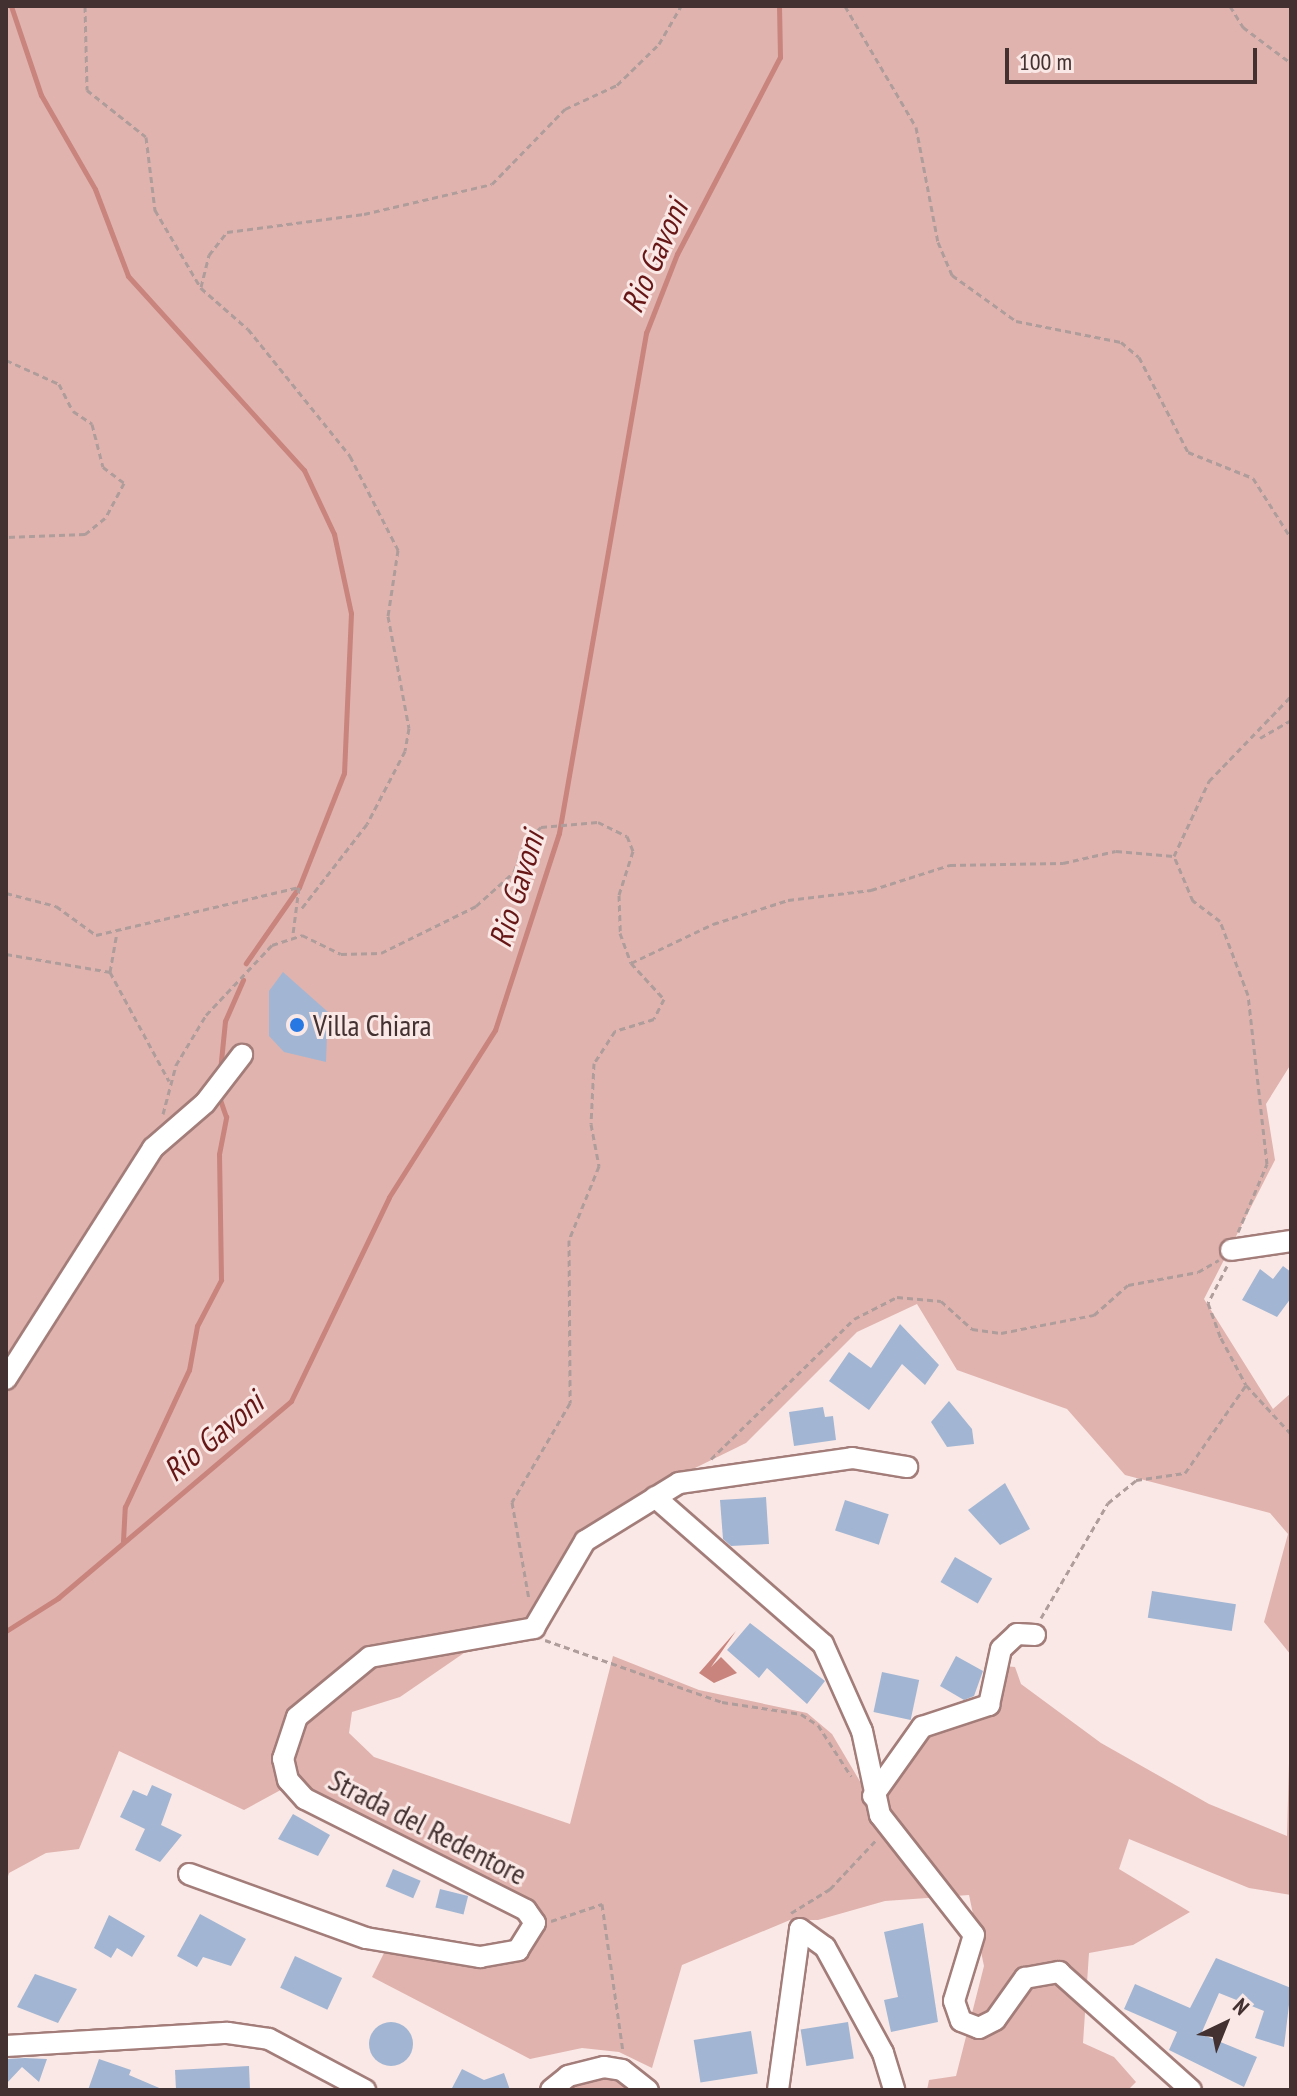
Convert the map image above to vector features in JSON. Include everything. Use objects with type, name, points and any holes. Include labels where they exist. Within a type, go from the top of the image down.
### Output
[{"type":"street","points":[[6,1379],[153,1148],[205,1103],[242,1055]]},
{"type":"street","points":[[1231,1250],[1291,1241]]},
{"type":"street","points":[[534,1628],[585,1541],[679,1483],[785,1464],[852,1458],[907,1467]]},
{"type":"street","points":[[655,1497],[823,1644],[862,1731],[873,1796],[896,1832],[974,1935],[954,2001],[961,2021],[979,2028],[995,2020],[1025,1978],[1059,1972],[1191,2090]]},
{"type":"street","name":"Strada del Redentore","points":[[189,1874],[322,1927],[426,1950],[502,1956],[525,1943],[535,1923],[506,1899],[305,1799],[288,1780],[283,1759],[297,1717],[370,1657],[534,1628]]},
{"type":"street","points":[[873,1796],[922,1727],[989,1705],[1001,1649],[1017,1634],[1035,1635]]},
{"type":"street","points":[[778,2090],[800,1929],[811,1930],[825,1947],[883,2053],[894,2090]]},
{"type":"street","points":[[6,2046],[228,2033],[269,2039],[365,2090]]},
{"type":"street","points":[[551,2090],[586,2070],[622,2070],[648,2090]]},
{"type":"path","points":[[85,6],[87,90],[146,137],[155,210],[201,288],[248,329],[350,456],[398,550],[388,616],[409,728],[405,751],[367,824],[301,909]]},
{"type":"path","points":[[201,288],[209,255],[227,232],[389,210],[492,184],[565,109],[617,85],[659,44],[681,6]]},
{"type":"path","points":[[845,6],[916,127],[938,242],[952,275],[1016,321],[1121,342],[1139,357],[1188,452],[1253,478],[1291,538]]},
{"type":"path","points":[[1230,6],[1243,27],[1291,63]]},
{"type":"path","points":[[6,360],[59,384],[73,411],[92,424],[103,467],[124,483],[105,518],[85,534],[6,537]]},
{"type":"path","points":[[1291,696],[1257,739],[1209,781],[1174,856],[1193,901],[1220,921],[1236,953],[1268,1137],[1267,1164],[1208,1303],[1246,1385],[1291,1434]]},
{"type":"path","points":[[1257,739],[1291,720]]},
{"type":"path","points":[[293,934],[341,954],[381,953],[476,906],[514,872],[541,827],[598,822],[627,836],[633,851],[619,895],[631,963],[664,999],[654,1019],[615,1031],[594,1063],[591,1124],[599,1166],[569,1240],[570,1403],[512,1502],[534,1628],[539,1638],[722,1702],[801,1714],[818,1725],[856,1783]]},
{"type":"path","points":[[631,963],[713,924],[788,900],[871,890],[950,865],[1063,863],[1116,851],[1174,856]]},
{"type":"path","points":[[6,893],[56,906],[96,935],[117,933],[287,886],[303,892],[293,934],[261,952],[218,999],[170,1083],[153,1148]]},
{"type":"path","points":[[117,933],[110,972],[156,1046],[170,1083]]},
{"type":"path","points":[[6,954],[110,972]]},
{"type":"path","points":[[704,1463],[746,1432],[854,1319],[897,1297],[941,1301],[972,1329],[1001,1333],[1094,1315],[1128,1285],[1198,1272],[1231,1250]]},
{"type":"path","points":[[1035,1635],[1095,1518],[1136,1480],[1185,1473],[1246,1385]]},
{"type":"path","points":[[800,1929],[794,1907],[830,1889],[867,1847],[896,1832]]},
{"type":"path","points":[[535,1923],[602,1904],[622,2070]]},
{"type":"shaded area","points":[[6,6],[1291,6],[1291,1064],[1266,1104],[1275,1160],[1204,1299],[1273,1409],[1291,1393],[1291,1655],[1264,1622],[1288,1534],[1270,1513],[1125,1475],[1067,1409],[957,1370],[917,1304],[857,1332],[746,1443],[638,1496],[524,1621],[527,1639],[464,1653],[400,1697],[352,1712],[349,1733],[374,1757],[570,1824],[613,1656],[699,1690],[807,1713],[832,1734],[868,1795],[882,1792],[925,1733],[978,1715],[1004,1666],[1015,1667],[1021,1684],[1101,1743],[1209,1804],[1287,1836],[1291,1689],[1291,1895],[1249,1888],[1129,1839],[1119,1869],[1190,1912],[1133,1945],[1089,1953],[1083,2043],[1114,2057],[1136,2082],[1128,2090],[927,2090],[929,2080],[956,2076],[984,1966],[969,1895],[885,1901],[818,1920],[790,1920],[682,1965],[652,2068],[619,2052],[582,2048],[530,2059],[372,1977],[384,1953],[484,1965],[522,1956],[540,1937],[543,1919],[530,1902],[345,1812],[299,1780],[244,1810],[119,1751],[79,1849],[46,1853],[9,1873],[6,1883]]},
{"type":"shaded area","points":[[736,1631],[711,1667],[721,1657],[737,1673],[714,1683],[699,1673]]},
{"type":"shaded area","points":[[613,2071],[641,2090],[561,2090],[577,2077]]},
{"type":"building","name":"Villa Chiara","points":[[283,972],[328,1012],[326,1062],[284,1052],[269,1036],[269,991]]},
{"type":"building","points":[[1283,1266],[1291,1272],[1291,1298],[1277,1317],[1242,1300],[1260,1269],[1273,1279]]},
{"type":"building","points":[[900,1324],[939,1365],[925,1385],[902,1364],[869,1410],[829,1381],[849,1352],[871,1368]]},
{"type":"building","points":[[949,1401],[972,1429],[974,1444],[947,1447],[931,1422]]},
{"type":"building","points":[[823,1407],[825,1417],[833,1416],[836,1440],[794,1446],[789,1412]]},
{"type":"building","points":[[1005,1483],[1030,1529],[1000,1545],[968,1510]]},
{"type":"building","points":[[766,1497],[769,1544],[731,1546],[723,1539],[720,1500]]},
{"type":"building","points":[[845,1500],[889,1514],[879,1545],[835,1530]]},
{"type":"building","points":[[955,1557],[992,1578],[978,1604],[940,1582]]},
{"type":"building","points":[[1152,1591],[1236,1604],[1232,1631],[1148,1618]]},
{"type":"building","points":[[750,1623],[825,1681],[807,1704],[767,1668],[759,1678],[727,1650]]},
{"type":"building","points":[[956,1656],[983,1671],[974,1696],[964,1700],[940,1686]]},
{"type":"building","points":[[882,1672],[919,1680],[911,1720],[873,1712]]},
{"type":"building","points":[[152,1785],[172,1794],[161,1825],[182,1835],[160,1862],[135,1850],[145,1829],[120,1817],[133,1790],[147,1796]]},
{"type":"building","points":[[293,1814],[330,1835],[318,1856],[278,1839]]},
{"type":"building","points":[[393,1869],[421,1881],[413,1898],[386,1886]]},
{"type":"building","points":[[440,1889],[468,1896],[464,1914],[435,1907]]},
{"type":"building","points":[[200,1914],[246,1939],[231,1966],[203,1957],[197,1967],[177,1956]]},
{"type":"building","points":[[109,1915],[145,1936],[132,1957],[117,1948],[111,1958],[94,1948]]},
{"type":"building","points":[[923,1923],[938,2022],[891,2032],[884,2000],[898,1997],[884,1932]]},
{"type":"building","points":[[295,1956],[342,1978],[327,2010],[280,1988]]},
{"type":"building","points":[[1216,1958],[1291,1988],[1284,2047],[1255,2038],[1264,2011],[1219,1993],[1201,2034],[1257,2057],[1244,2087],[1169,2050],[1177,2032],[1124,2009],[1135,1984],[1190,2008]]},
{"type":"building","points":[[35,1974],[77,1989],[58,2023],[17,2007]]},
{"type":"building","points":[[391,2022],[407,2028],[413,2044],[407,2060],[391,2066],[375,2060],[369,2044],[375,2028]]},
{"type":"building","points":[[848,2022],[854,2059],[806,2066],[801,2030]]},
{"type":"building","points":[[751,2031],[758,2073],[700,2083],[694,2040]]},
{"type":"building","points":[[6,2059],[47,2059],[39,2082],[22,2067],[6,2084]]},
{"type":"building","points":[[99,2059],[131,2070],[129,2075],[164,2090],[88,2090]]},
{"type":"building","points":[[249,2066],[250,2090],[176,2090],[175,2070]]},
{"type":"building","points":[[462,2069],[484,2080],[504,2073],[510,2090],[451,2090]]},
{"type":"waterway","points":[[11,6],[41,95],[95,189],[128,276],[304,470],[334,534],[351,613],[344,773],[299,887],[246,963]]},
{"type":"waterway","name":"Rio Gavoni","points":[[6,1631],[58,1598],[291,1401],[389,1197],[495,1030],[559,833],[646,333],[677,254],[780,57],[779,6]]},
{"type":"waterway","points":[[220,1071],[225,1021],[243,980]]},
{"type":"waterway","points":[[123,1541],[125,1507],[189,1370],[197,1326],[221,1280],[219,1154],[226,1117],[218,1094]]},
{"type":"place","name":"Villa Chiara","points":[[297,1025]]}]
